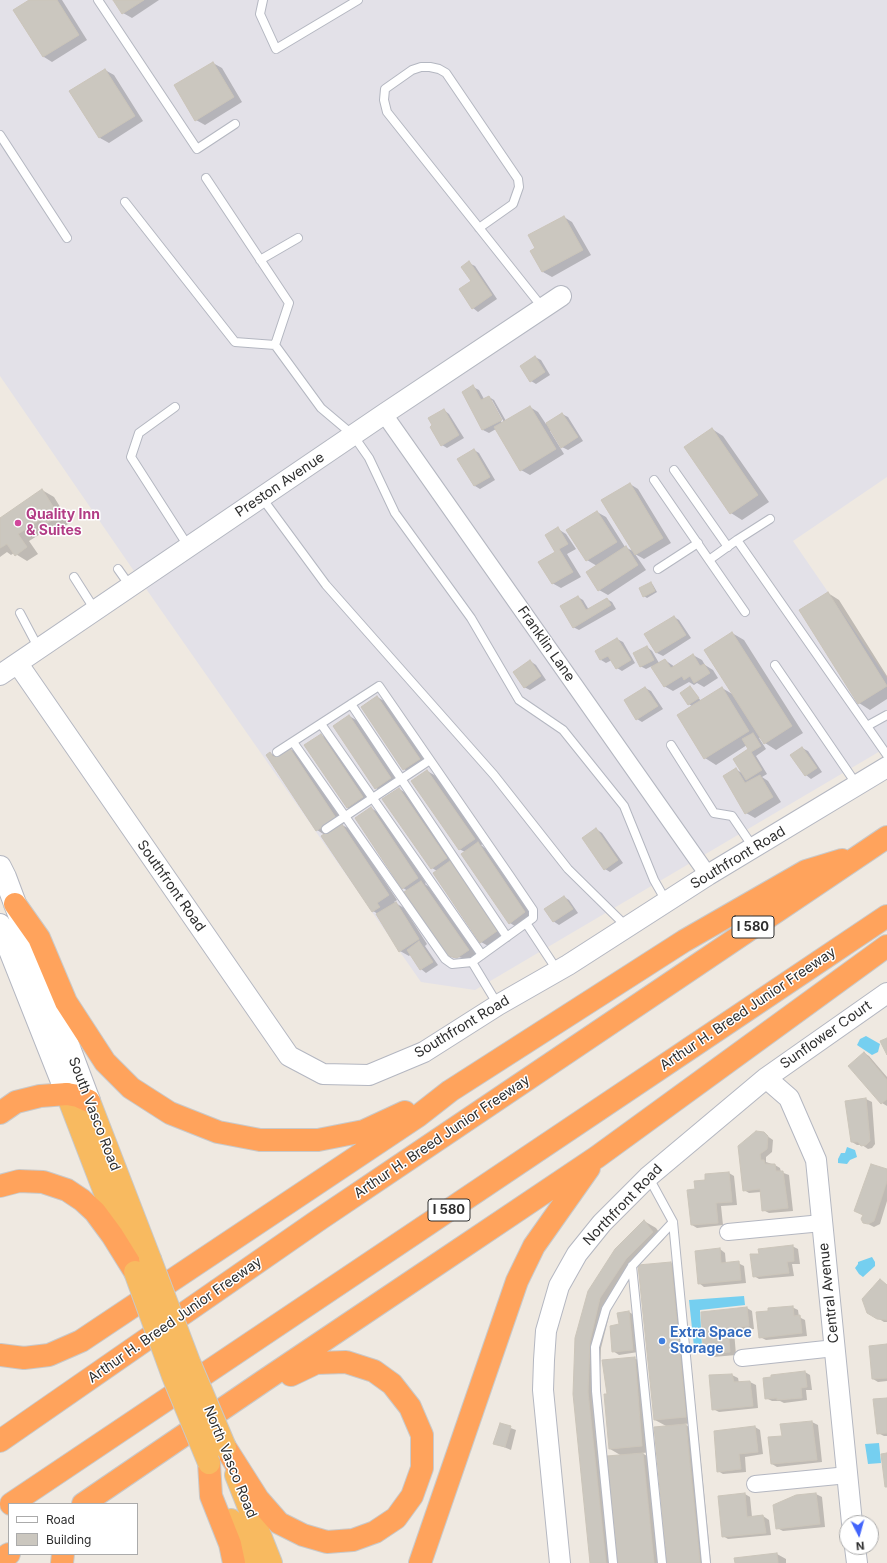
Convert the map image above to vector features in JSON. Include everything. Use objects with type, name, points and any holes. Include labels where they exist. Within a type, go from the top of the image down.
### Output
[{"type":"highway","name":"Arthur H. Breed Junior Freeway","points":[[0,1442],[320,1219],[887,837]]},
{"type":"highway","points":[[0,1355],[24,1358],[49,1355],[81,1341],[418,1116],[450,1091],[684,941],[799,874],[862,854]]},
{"type":"highway","points":[[15,904],[39,938],[66,1002],[105,1062],[131,1088],[170,1113],[218,1132],[260,1140],[318,1140],[364,1131],[450,1091]]},
{"type":"highway","name":"Arthur H. Breed Junior Freeway","points":[[13,1503],[887,916]]},
{"type":"highway","points":[[89,1502],[264,1380],[598,1156],[887,946]]},
{"type":"highway","points":[[0,1113],[16,1102],[40,1096],[68,1094],[78,1096],[89,1101]]},
{"type":"highway","name":"South Vasco Road","points":[[68,1094],[143,1265]]},
{"type":"highway","name":"South Vasco Road","points":[[89,1101],[143,1265],[181,1369]]},
{"type":"highway","points":[[420,1563],[517,1281],[534,1246],[598,1156]]},
{"type":"highway","points":[[0,1186],[20,1181],[44,1182],[67,1190],[82,1200],[95,1212],[112,1235],[143,1265]]},
{"type":"highway","points":[[225,1448],[258,1499],[279,1523],[303,1535],[327,1542],[353,1540],[375,1532],[396,1518],[412,1496],[422,1468],[422,1435],[410,1408],[392,1384],[374,1371],[346,1362],[316,1363],[286,1377],[264,1380]]},
{"type":"highway","name":"North Vasco Road","points":[[181,1369],[225,1448],[271,1563]]},
{"type":"highway","name":"North Vasco Road","points":[[181,1369],[209,1463],[248,1563]]},
{"type":"highway","points":[[209,1463],[211,1496],[230,1544],[234,1563]]},
{"type":"main road","name":"South Vasco Road","points":[[0,867],[89,1101]]},
{"type":"main road","name":"South Vasco Road","points":[[0,925],[68,1094]]},
{"type":"street","name":"Preston Avenue","points":[[6,668],[39,649],[384,414],[561,296]]},
{"type":"street","name":"Franklin Lane","points":[[384,414],[708,875]]},
{"type":"street","name":"Southfront Road","points":[[6,668],[289,1056],[324,1074],[369,1075],[424,1052],[498,1005],[558,971],[708,875],[887,767]]},
{"type":"street","name":"Sunflower Court","points":[[766,1078],[887,993]]},
{"type":"street","name":"Northfront Road","points":[[560,1563],[543,1390],[546,1330],[560,1286],[577,1254],[602,1223],[648,1177],[766,1078]]},
{"type":"street","name":"Central Avenue","points":[[766,1078],[789,1098],[816,1160],[851,1515]]},
{"type":"street","points":[[728,1232],[822,1223]]},
{"type":"street","points":[[742,1358],[835,1348]]},
{"type":"street","points":[[755,1484],[848,1475]]},
{"type":"lane","points":[[98,0],[197,148],[235,124]]},
{"type":"lane","points":[[263,0],[260,14],[276,49],[358,0]]},
{"type":"lane","points":[[479,228],[513,204],[519,187],[518,179],[446,72],[430,67],[421,67],[412,70],[385,89],[384,100],[387,112],[479,228],[543,308]]},
{"type":"lane","points":[[0,135],[67,238]]},
{"type":"lane","points":[[206,178],[289,303],[275,345]]},
{"type":"lane","points":[[125,202],[235,342],[275,345],[321,408],[353,435],[369,458],[395,513],[471,618],[519,700],[563,730],[624,806],[654,880],[666,902]]},
{"type":"lane","points":[[260,260],[298,238]]},
{"type":"lane","points":[[175,407],[138,433],[131,457],[189,547]]},
{"type":"lane","points":[[674,470],[728,547]]},
{"type":"lane","points":[[654,480],[745,612]]},
{"type":"lane","points":[[262,497],[326,586],[494,776],[568,869],[627,927]]},
{"type":"lane","points":[[709,560],[770,519]]},
{"type":"lane","points":[[737,540],[887,755]]},
{"type":"lane","points":[[658,569],[698,543]]},
{"type":"lane","points":[[118,569],[130,587]]},
{"type":"lane","points":[[74,577],[96,610]]},
{"type":"lane","points":[[20,613],[39,649]]},
{"type":"lane","points":[[775,665],[857,785]]},
{"type":"lane","points":[[277,752],[379,686],[533,910],[533,918],[472,962],[452,964],[445,959],[293,742]]},
{"type":"lane","points":[[351,704],[507,937]]},
{"type":"lane","points":[[867,726],[887,715]]},
{"type":"lane","points":[[320,724],[482,955]]},
{"type":"lane","points":[[671,745],[714,813],[732,816],[754,848]]},
{"type":"lane","points":[[326,829],[430,760]]},
{"type":"lane","points":[[526,923],[558,971]]},
{"type":"lane","points":[[472,962],[498,1005]]},
{"type":"lane","points":[[648,1177],[673,1222],[706,1563]]},
{"type":"lane","points":[[613,1563],[596,1391],[595,1347],[606,1309],[632,1266],[673,1222]]},
{"type":"lane","points":[[632,1266],[662,1563]]},
{"type":"shaded area","points":[[0,0],[887,0],[887,477],[793,541],[887,678],[887,747],[475,990],[421,982],[149,593],[0,376]]},
{"type":"water","points":[[866,1036],[880,1044],[878,1052],[872,1055],[857,1045],[860,1039]]},
{"type":"water","points":[[847,1147],[855,1150],[857,1157],[850,1160],[847,1164],[838,1163],[841,1153],[845,1153]]},
{"type":"water","points":[[872,1257],[875,1262],[875,1266],[863,1277],[855,1268],[858,1262]]},
{"type":"water","points":[[744,1296],[745,1305],[700,1310],[702,1346],[694,1347],[689,1300]]},
{"type":"water","points":[[879,1443],[881,1463],[868,1464],[865,1444]]},
{"type":"building","points":[[29,0],[57,0],[79,35],[43,57],[13,10]]},
{"type":"building","points":[[113,0],[144,0],[122,14]]},
{"type":"building","points":[[213,62],[234,97],[195,121],[174,85]]},
{"type":"building","points":[[105,69],[135,116],[99,138],[69,91]]},
{"type":"building","points":[[564,216],[583,250],[542,272],[530,251],[535,248],[528,235]]},
{"type":"building","points":[[469,261],[492,295],[472,309],[459,289],[471,281],[461,267]]},
{"type":"building","points":[[535,356],[545,372],[530,382],[520,366]]},
{"type":"building","points":[[473,385],[481,400],[489,396],[502,420],[482,430],[462,392]]},
{"type":"building","points":[[530,406],[556,449],[520,471],[494,427]]},
{"type":"building","points":[[444,409],[459,435],[441,446],[430,427],[432,425],[428,418]]},
{"type":"building","points":[[562,413],[578,437],[561,448],[546,423]]},
{"type":"building","points":[[712,428],[758,495],[730,514],[684,447]]},
{"type":"building","points":[[474,449],[490,477],[474,486],[457,459]]},
{"type":"building","points":[[630,483],[663,538],[635,555],[601,500]]},
{"type":"building","name":"Quality Inn & Suites","points":[[42,489],[59,516],[44,525],[40,520],[18,534],[27,547],[15,556],[7,544],[0,548],[0,518]]},
{"type":"building","points":[[597,511],[617,542],[586,561],[566,530]]},
{"type":"building","points":[[558,527],[568,544],[559,549],[573,572],[552,584],[538,562],[555,552],[545,535]]},
{"type":"building","points":[[626,546],[638,565],[598,591],[586,572]]},
{"type":"building","points":[[651,582],[655,591],[643,597],[639,588]]},
{"type":"building","points":[[828,592],[887,686],[858,704],[799,610]]},
{"type":"building","points":[[578,596],[586,610],[607,598],[611,605],[573,628],[560,606]]},
{"type":"building","points":[[674,616],[686,635],[656,653],[644,634]]},
{"type":"building","points":[[732,632],[792,726],[764,744],[704,650]]},
{"type":"building","points":[[617,638],[631,660],[616,669],[608,656],[600,660],[595,651]]},
{"type":"building","points":[[647,646],[654,660],[640,667],[633,653]]},
{"type":"building","points":[[693,654],[700,666],[704,664],[710,673],[694,683],[690,676],[684,680],[682,676],[664,687],[651,667],[665,659],[671,668]]},
{"type":"building","points":[[530,660],[541,676],[524,688],[513,672]]},
{"type":"building","points":[[690,686],[699,698],[688,705],[680,693]]},
{"type":"building","points":[[645,687],[658,706],[636,720],[624,700]]},
{"type":"building","points":[[722,687],[749,731],[704,759],[677,715]]},
{"type":"building","points":[[377,696],[420,759],[403,770],[361,707]]},
{"type":"building","points":[[349,715],[391,778],[375,789],[333,726]]},
{"type":"building","points":[[753,733],[761,746],[751,752],[762,770],[746,780],[733,759],[748,749],[742,739]]},
{"type":"building","points":[[321,734],[363,797],[347,808],[304,745]]},
{"type":"building","points":[[289,747],[336,818],[316,831],[266,755],[270,752],[273,757]]},
{"type":"building","points":[[802,747],[817,768],[805,776],[790,755]]},
{"type":"building","points":[[736,768],[745,783],[760,775],[773,797],[745,814],[723,776]]},
{"type":"building","points":[[427,770],[475,839],[459,850],[411,781]]},
{"type":"building","points":[[399,788],[447,858],[431,869],[382,799]]},
{"type":"building","points":[[371,807],[418,878],[402,889],[355,818]]},
{"type":"building","points":[[341,823],[389,895],[377,903],[380,907],[372,912],[321,836]]},
{"type":"building","points":[[596,828],[618,860],[604,870],[582,838]]},
{"type":"building","points":[[478,842],[525,912],[509,924],[461,854]]},
{"type":"building","points":[[450,861],[497,931],[480,943],[433,873]]},
{"type":"building","points":[[421,881],[469,950],[457,958],[448,956],[404,892]]},
{"type":"building","points":[[564,896],[573,909],[553,922],[544,909]]},
{"type":"building","points":[[396,902],[419,939],[399,952],[376,914]]},
{"type":"building","points":[[419,941],[433,962],[420,970],[407,950]]},
{"type":"building","points":[[887,1038],[887,1055],[880,1041]]},
{"type":"building","points":[[864,1052],[887,1080],[887,1099],[881,1104],[848,1066]]},
{"type":"building","points":[[866,1098],[870,1141],[866,1145],[861,1146],[858,1142],[851,1142],[845,1101]]},
{"type":"building","points":[[756,1131],[764,1132],[768,1136],[767,1149],[760,1154],[761,1160],[764,1160],[765,1164],[775,1164],[776,1171],[783,1171],[788,1208],[762,1211],[760,1189],[743,1191],[738,1146]]},
{"type":"building","points":[[871,1164],[887,1169],[887,1181],[874,1221],[868,1224],[863,1223],[861,1219],[863,1215],[854,1211]]},
{"type":"building","points":[[729,1172],[732,1202],[716,1203],[718,1223],[691,1225],[687,1190],[695,1189],[694,1181],[705,1180],[705,1174]]},
{"type":"building","points":[[644,1220],[653,1232],[626,1259],[600,1298],[590,1341],[588,1392],[606,1563],[590,1563],[573,1394],[575,1338],[588,1291],[615,1249]]},
{"type":"building","points":[[793,1245],[794,1261],[787,1262],[789,1273],[753,1277],[750,1254],[759,1254],[758,1249]]},
{"type":"building","points":[[720,1248],[721,1263],[739,1261],[741,1280],[698,1284],[695,1251]]},
{"type":"building","name":"Extra Space Storage","points":[[671,1262],[686,1417],[654,1420],[638,1265]]},
{"type":"building","points":[[880,1279],[887,1285],[887,1320],[877,1319],[867,1313],[862,1299]]},
{"type":"building","points":[[793,1306],[794,1316],[800,1315],[802,1333],[759,1338],[756,1312],[768,1311],[768,1308]]},
{"type":"building","points":[[747,1307],[749,1326],[728,1328],[730,1352],[707,1354],[703,1346],[701,1312]]},
{"type":"building","points":[[629,1311],[633,1350],[612,1352],[610,1326],[619,1324],[617,1313]]},
{"type":"building","points":[[887,1344],[887,1378],[872,1379],[869,1346]]},
{"type":"building","points":[[635,1357],[642,1446],[609,1449],[604,1394],[607,1394],[602,1360]]},
{"type":"building","points":[[805,1371],[807,1387],[801,1388],[802,1398],[777,1400],[777,1398],[765,1399],[763,1378],[771,1377],[771,1375]]},
{"type":"building","points":[[732,1374],[734,1382],[750,1381],[753,1406],[712,1410],[709,1375]]},
{"type":"building","points":[[887,1398],[887,1433],[877,1434],[873,1399]]},
{"type":"building","points":[[812,1421],[817,1460],[771,1464],[768,1437],[782,1436],[780,1424]]},
{"type":"building","points":[[500,1423],[511,1426],[505,1447],[493,1444]]},
{"type":"building","points":[[686,1424],[700,1563],[667,1563],[654,1427]]},
{"type":"building","points":[[755,1426],[758,1452],[739,1454],[741,1469],[717,1472],[714,1431]]},
{"type":"building","points":[[643,1453],[654,1563],[618,1563],[607,1456]]},
{"type":"building","points":[[887,1453],[887,1487],[885,1487],[881,1454]]},
{"type":"building","points":[[745,1493],[747,1517],[763,1515],[766,1533],[722,1537],[718,1496]]},
{"type":"building","points":[[816,1493],[820,1524],[776,1529],[773,1505],[796,1495]]},
{"type":"building","points":[[777,1553],[778,1563],[735,1563],[734,1558]]},
{"type":"place","name":"Quality Inn & Suites","points":[[18,523]]},
{"type":"place","name":"Extra Space Storage","points":[[662,1341]]}]
